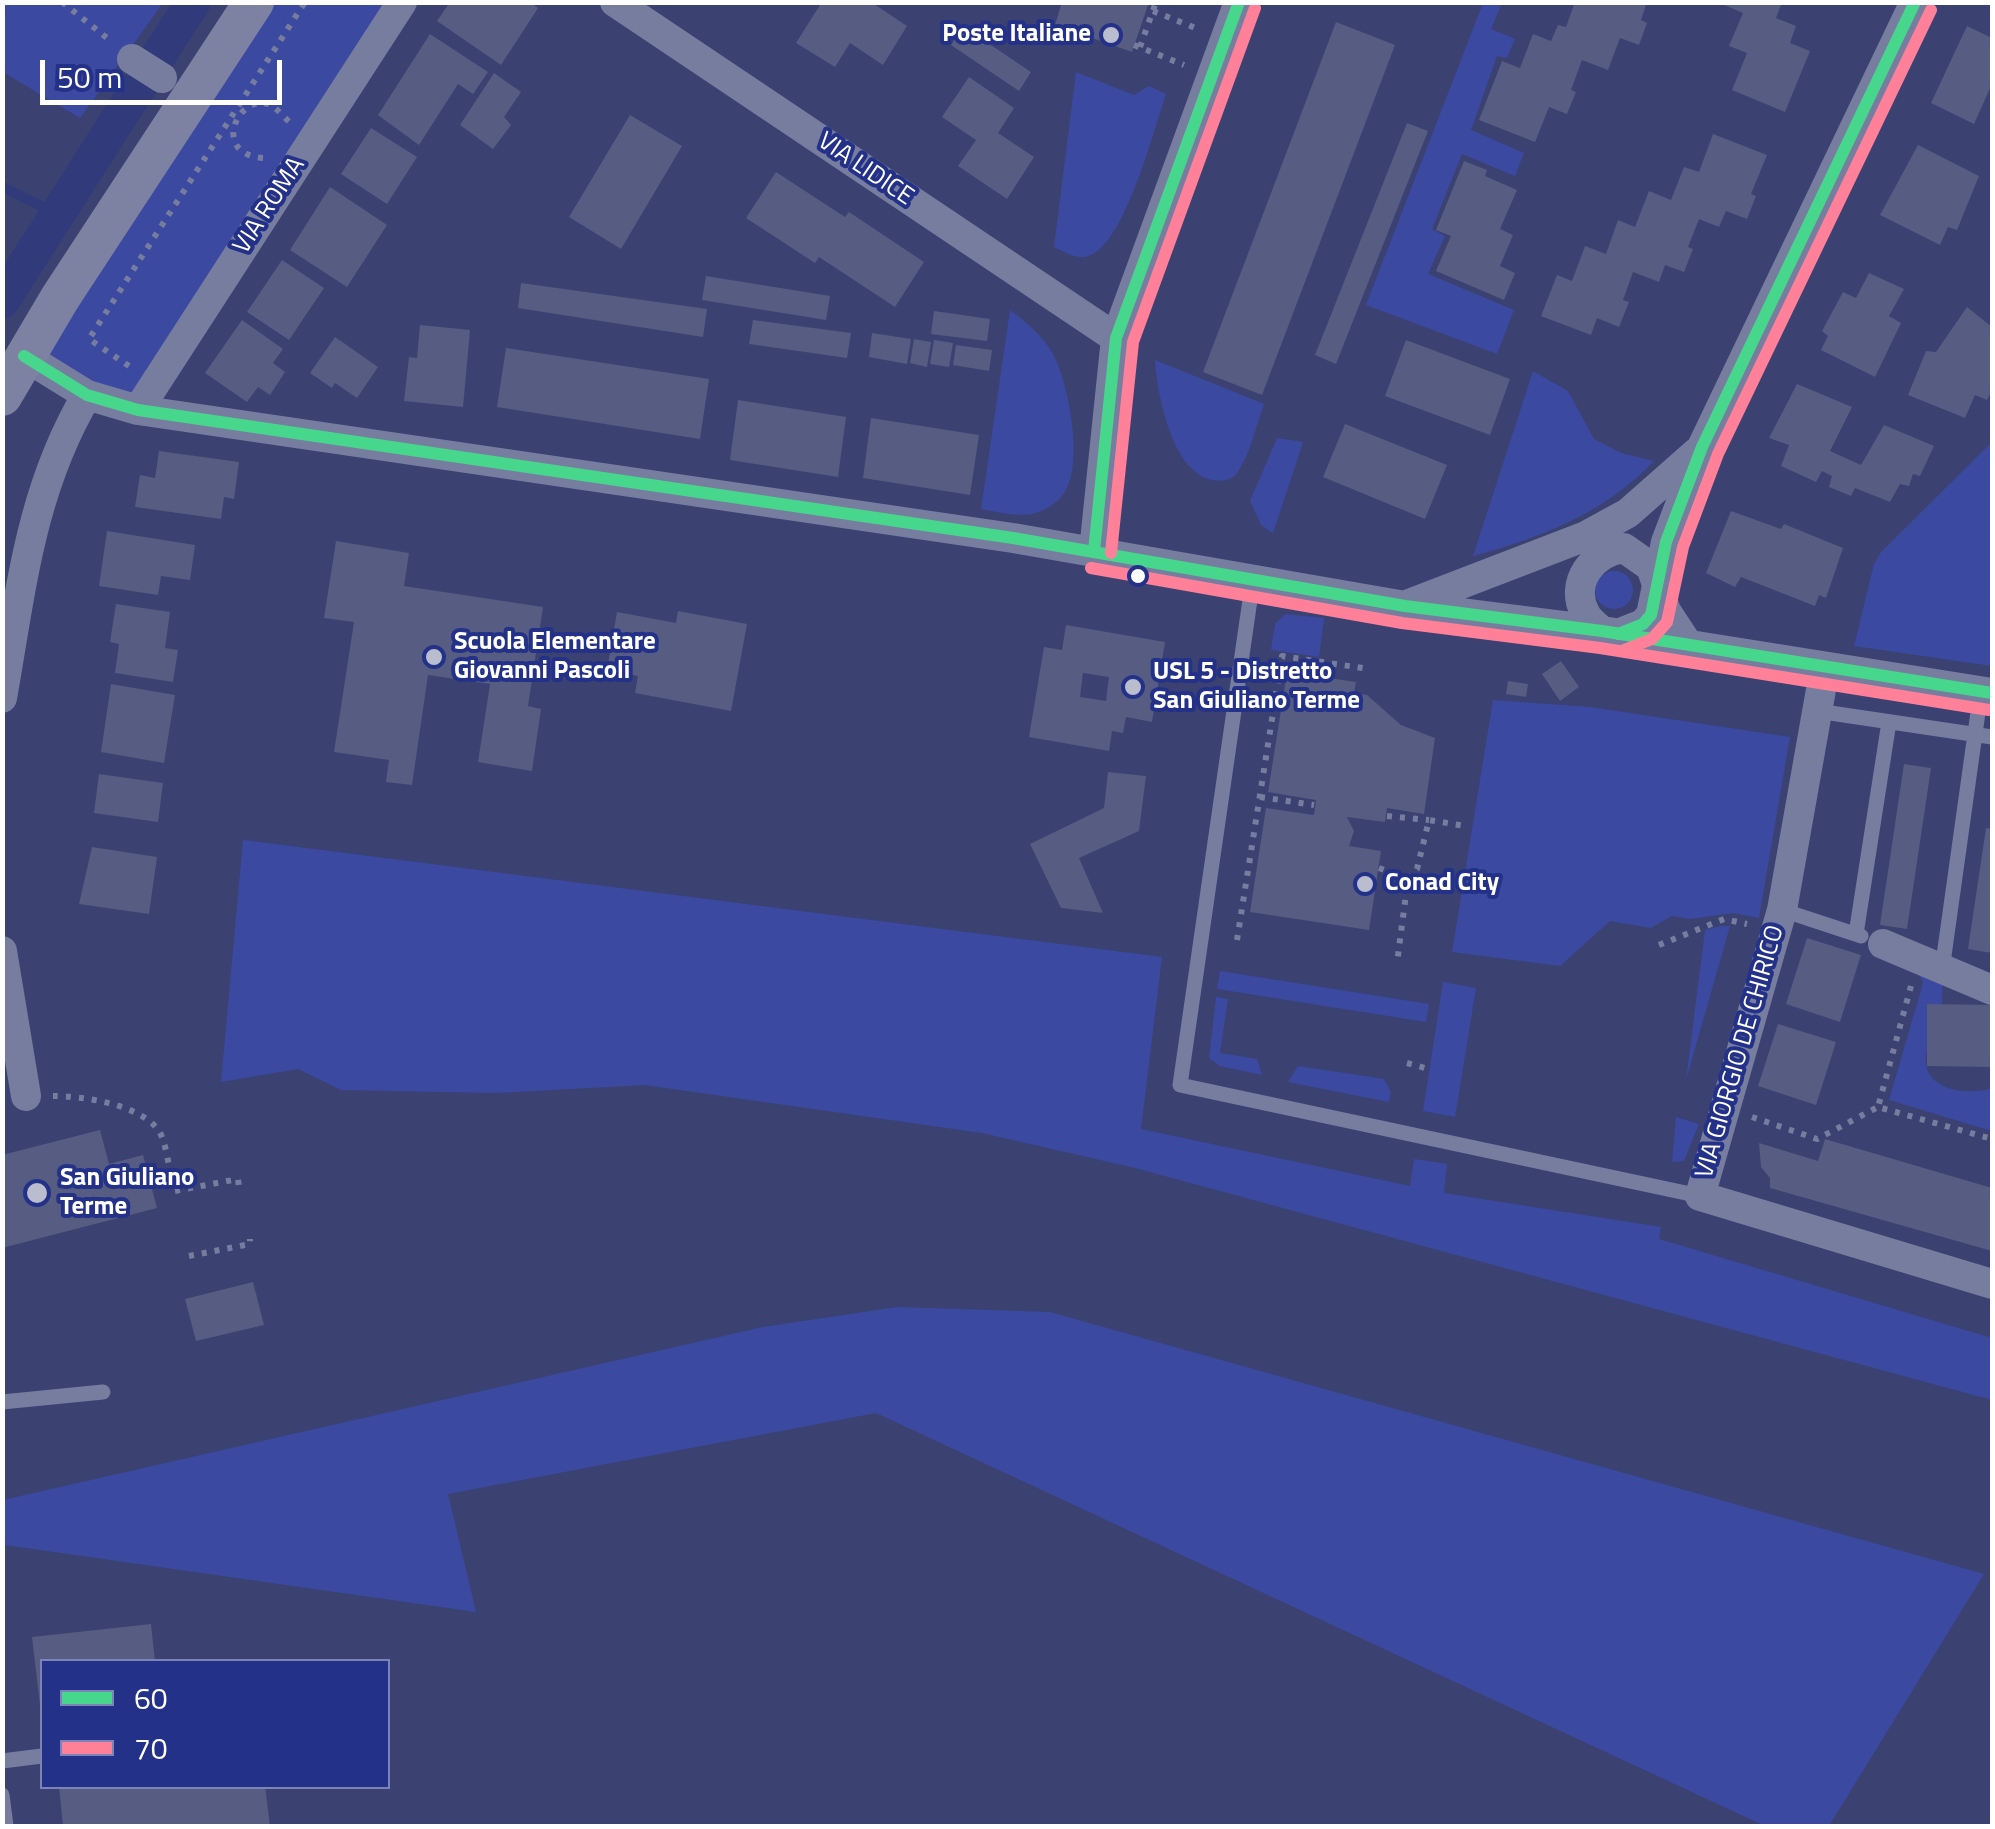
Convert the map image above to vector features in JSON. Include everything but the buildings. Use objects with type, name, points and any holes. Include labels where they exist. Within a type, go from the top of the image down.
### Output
[{"type":"main road","points":[[2,396],[24,356],[254,2]]},
{"type":"street","name":"VIA ROMA","points":[[138,410],[402,2]]},
{"type":"street","points":[[1094,551],[1116,338],[1239,2]]},
{"type":"street","points":[[1610,632],[1643,624],[1655,604],[1666,542],[1702,447],[1915,2]]},
{"type":"street","name":"VIA LIDICE","points":[[624,5],[1116,338]]},
{"type":"street","points":[[132,59],[162,78]]},
{"type":"street","points":[[24,356],[87,395],[138,410],[1094,551],[1405,606],[1610,632],[1987,692]]},
{"type":"street","points":[[2,698],[39,501],[70,423],[87,395]]},
{"type":"street","points":[[1405,606],[1550,552],[1628,513],[1702,447]]},
{"type":"street","points":[[1606,552],[1628,513]]},
{"type":"street","points":[[1610,632],[1584,612],[1580,591],[1588,565],[1606,552],[1624,548],[1651,567],[1666,611],[1689,646]]},
{"type":"street","name":"VIA GIORGIO DE CHIRICO","points":[[1825,666],[1779,920],[1700,1196],[1992,1284]]},
{"type":"street","points":[[1880,942],[1992,990]]},
{"type":"street","points":[[2,951],[26,1096]]},
{"type":"lane","points":[[1253,579],[1180,1085],[1700,1196]]},
{"type":"lane","points":[[1942,970],[1984,736],[1987,692]]},
{"type":"lane","points":[[1817,711],[1984,736]]},
{"type":"lane","points":[[1779,920],[1880,942],[1889,722]]},
{"type":"lane","points":[[2,1402],[103,1392]]},
{"type":"lane","points":[[2,1761],[40,1756]]},
{"type":"lane","points":[[2,1795],[6,1826]]},
{"type":"path","points":[[62,2],[108,39]]},
{"type":"path","points":[[129,366],[88,338],[305,2]]},
{"type":"path","points":[[1184,65],[1137,46],[1154,7],[1198,29]]},
{"type":"path","points":[[232,120],[257,103],[270,104],[287,120]]},
{"type":"path","points":[[232,120],[235,144],[251,157],[263,158]]},
{"type":"path","points":[[1238,940],[1282,656],[1369,669]]},
{"type":"path","points":[[1260,798],[1314,805]]},
{"type":"path","points":[[1387,816],[1465,826]]},
{"type":"path","points":[[1397,963],[1408,879],[1417,869],[1429,820]]},
{"type":"path","points":[[1379,868],[1408,879]]},
{"type":"path","points":[[1659,945],[1724,919],[1779,920]]},
{"type":"path","points":[[1878,1107],[1912,983],[1880,942]]},
{"type":"path","points":[[1407,1063],[1426,1068]]},
{"type":"path","points":[[26,1096],[78,1096],[113,1103],[137,1115],[159,1130],[172,1178]]},
{"type":"path","points":[[1726,1108],[1817,1139],[1878,1107],[1992,1139]]},
{"type":"path","points":[[175,1191],[238,1179],[239,1187]]},
{"type":"path","points":[[189,1256],[250,1244],[250,1239]]},
{"type":"shaded area","points":[[3,3],[163,3],[80,118],[3,72]]},
{"type":"shaded area","points":[[254,3],[402,3],[138,410],[24,356]]},
{"type":"shaded area","points":[[1483,3],[1502,3],[1491,29],[1515,39],[1507,58],[1497,56],[1471,130],[1524,153],[1515,176],[1462,154],[1432,229],[1445,236],[1428,274],[1514,310],[1497,354],[1366,305]]},
{"type":"shaded area","points":[[1076,72],[1134,95],[1149,86],[1166,94],[1127,207],[1104,245],[1081,257],[1054,247]]},
{"type":"shaded area","points":[[1010,310],[1039,335],[1053,354],[1069,402],[1074,442],[1071,477],[1063,494],[1044,510],[1022,515],[981,509]]},
{"type":"shaded area","points":[[1155,360],[1264,404],[1247,455],[1234,476],[1212,480],[1186,463],[1163,411]]},
{"type":"shaded area","points":[[1533,371],[1568,391],[1594,439],[1621,453],[1654,461],[1593,509],[1547,532],[1473,556]]},
{"type":"shaded area","points":[[1277,438],[1303,442],[1273,533],[1261,525],[1250,501]]},
{"type":"shaded area","points":[[1992,442],[1992,666],[1854,646],[1874,564],[1881,552]]},
{"type":"shaded area","points":[[1614,571],[1627,577],[1633,590],[1627,603],[1614,609],[1601,603],[1595,590],[1601,577]]},
{"type":"shaded area","points":[[1285,614],[1324,618],[1319,657],[1271,650],[1275,624]]},
{"type":"shaded area","points":[[1493,700],[1590,707],[1790,737],[1759,918],[1733,913],[1690,919],[1672,916],[1651,928],[1610,921],[1560,966],[1452,952]]},
{"type":"shaded area","points":[[243,840],[1162,957],[1141,1129],[1410,1186],[1414,1159],[1447,1164],[1444,1193],[1661,1227],[1659,1239],[1992,1338],[1992,1400],[1135,1168],[982,1133],[645,1085],[496,1093],[341,1090],[298,1069],[221,1082]]},
{"type":"shaded area","points":[[1730,926],[1686,1080],[1705,930]]},
{"type":"shaded area","points":[[1916,967],[1943,977],[1942,1003],[1937,1006],[1926,1066],[1938,1083],[1948,1088],[1992,1088],[1992,1131],[1889,1100],[1923,983]]},
{"type":"shaded area","points":[[1220,971],[1429,1004],[1426,1022],[1217,989]]},
{"type":"shaded area","points":[[1443,982],[1476,988],[1455,1117],[1423,1111]]},
{"type":"shaded area","points":[[1216,997],[1228,999],[1220,1053],[1257,1059],[1262,1075],[1220,1066],[1209,1058]]},
{"type":"shaded area","points":[[1298,1066],[1384,1079],[1391,1092],[1389,1102],[1288,1082]]},
{"type":"shaded area","points":[[1676,1117],[1699,1124],[1684,1161],[1672,1162]]},
{"type":"shaded area","points":[[897,1307],[1050,1312],[1984,1574],[1829,1826],[1765,1826],[876,1413],[448,1494],[476,1612],[5,1545],[3,1500],[763,1327]]},
{"type":"waterway","points":[[2,301],[193,2]]},
{"type":"waterway","points":[[2,187],[58,214]]},
{"type":"transit line","name":"60","points":[[1094,551],[1116,338],[1239,2]]},
{"type":"transit line","name":"60","points":[[1618,634],[1643,624],[1651,615],[1666,542],[1702,447],[1915,2]]},
{"type":"transit line","name":"70","points":[[1111,553],[1133,342],[1255,8]]},
{"type":"transit line","name":"70","points":[[1624,650],[1652,639],[1667,622],[1683,547],[1718,454],[1931,10]]},
{"type":"transit line","name":"60","points":[[24,356],[87,395],[138,410],[1013,538],[1405,606],[1602,631],[1992,693]]},
{"type":"transit line","name":"70","points":[[1091,568],[1402,623],[1600,648],[1989,710]]},
{"type":"place","name":"Poste Italiane","points":[[1111,35]]},
{"type":"place","name":"Scuola Elementare Giovanni Pascoli","points":[[434,657]]},
{"type":"place","name":"USL 5 - Distretto San Giuliano Terme","points":[[1133,687]]},
{"type":"place","name":"Conad City","points":[[1365,884]]},
{"type":"place","name":"San Giuliano Terme","points":[[37,1193]]}]
